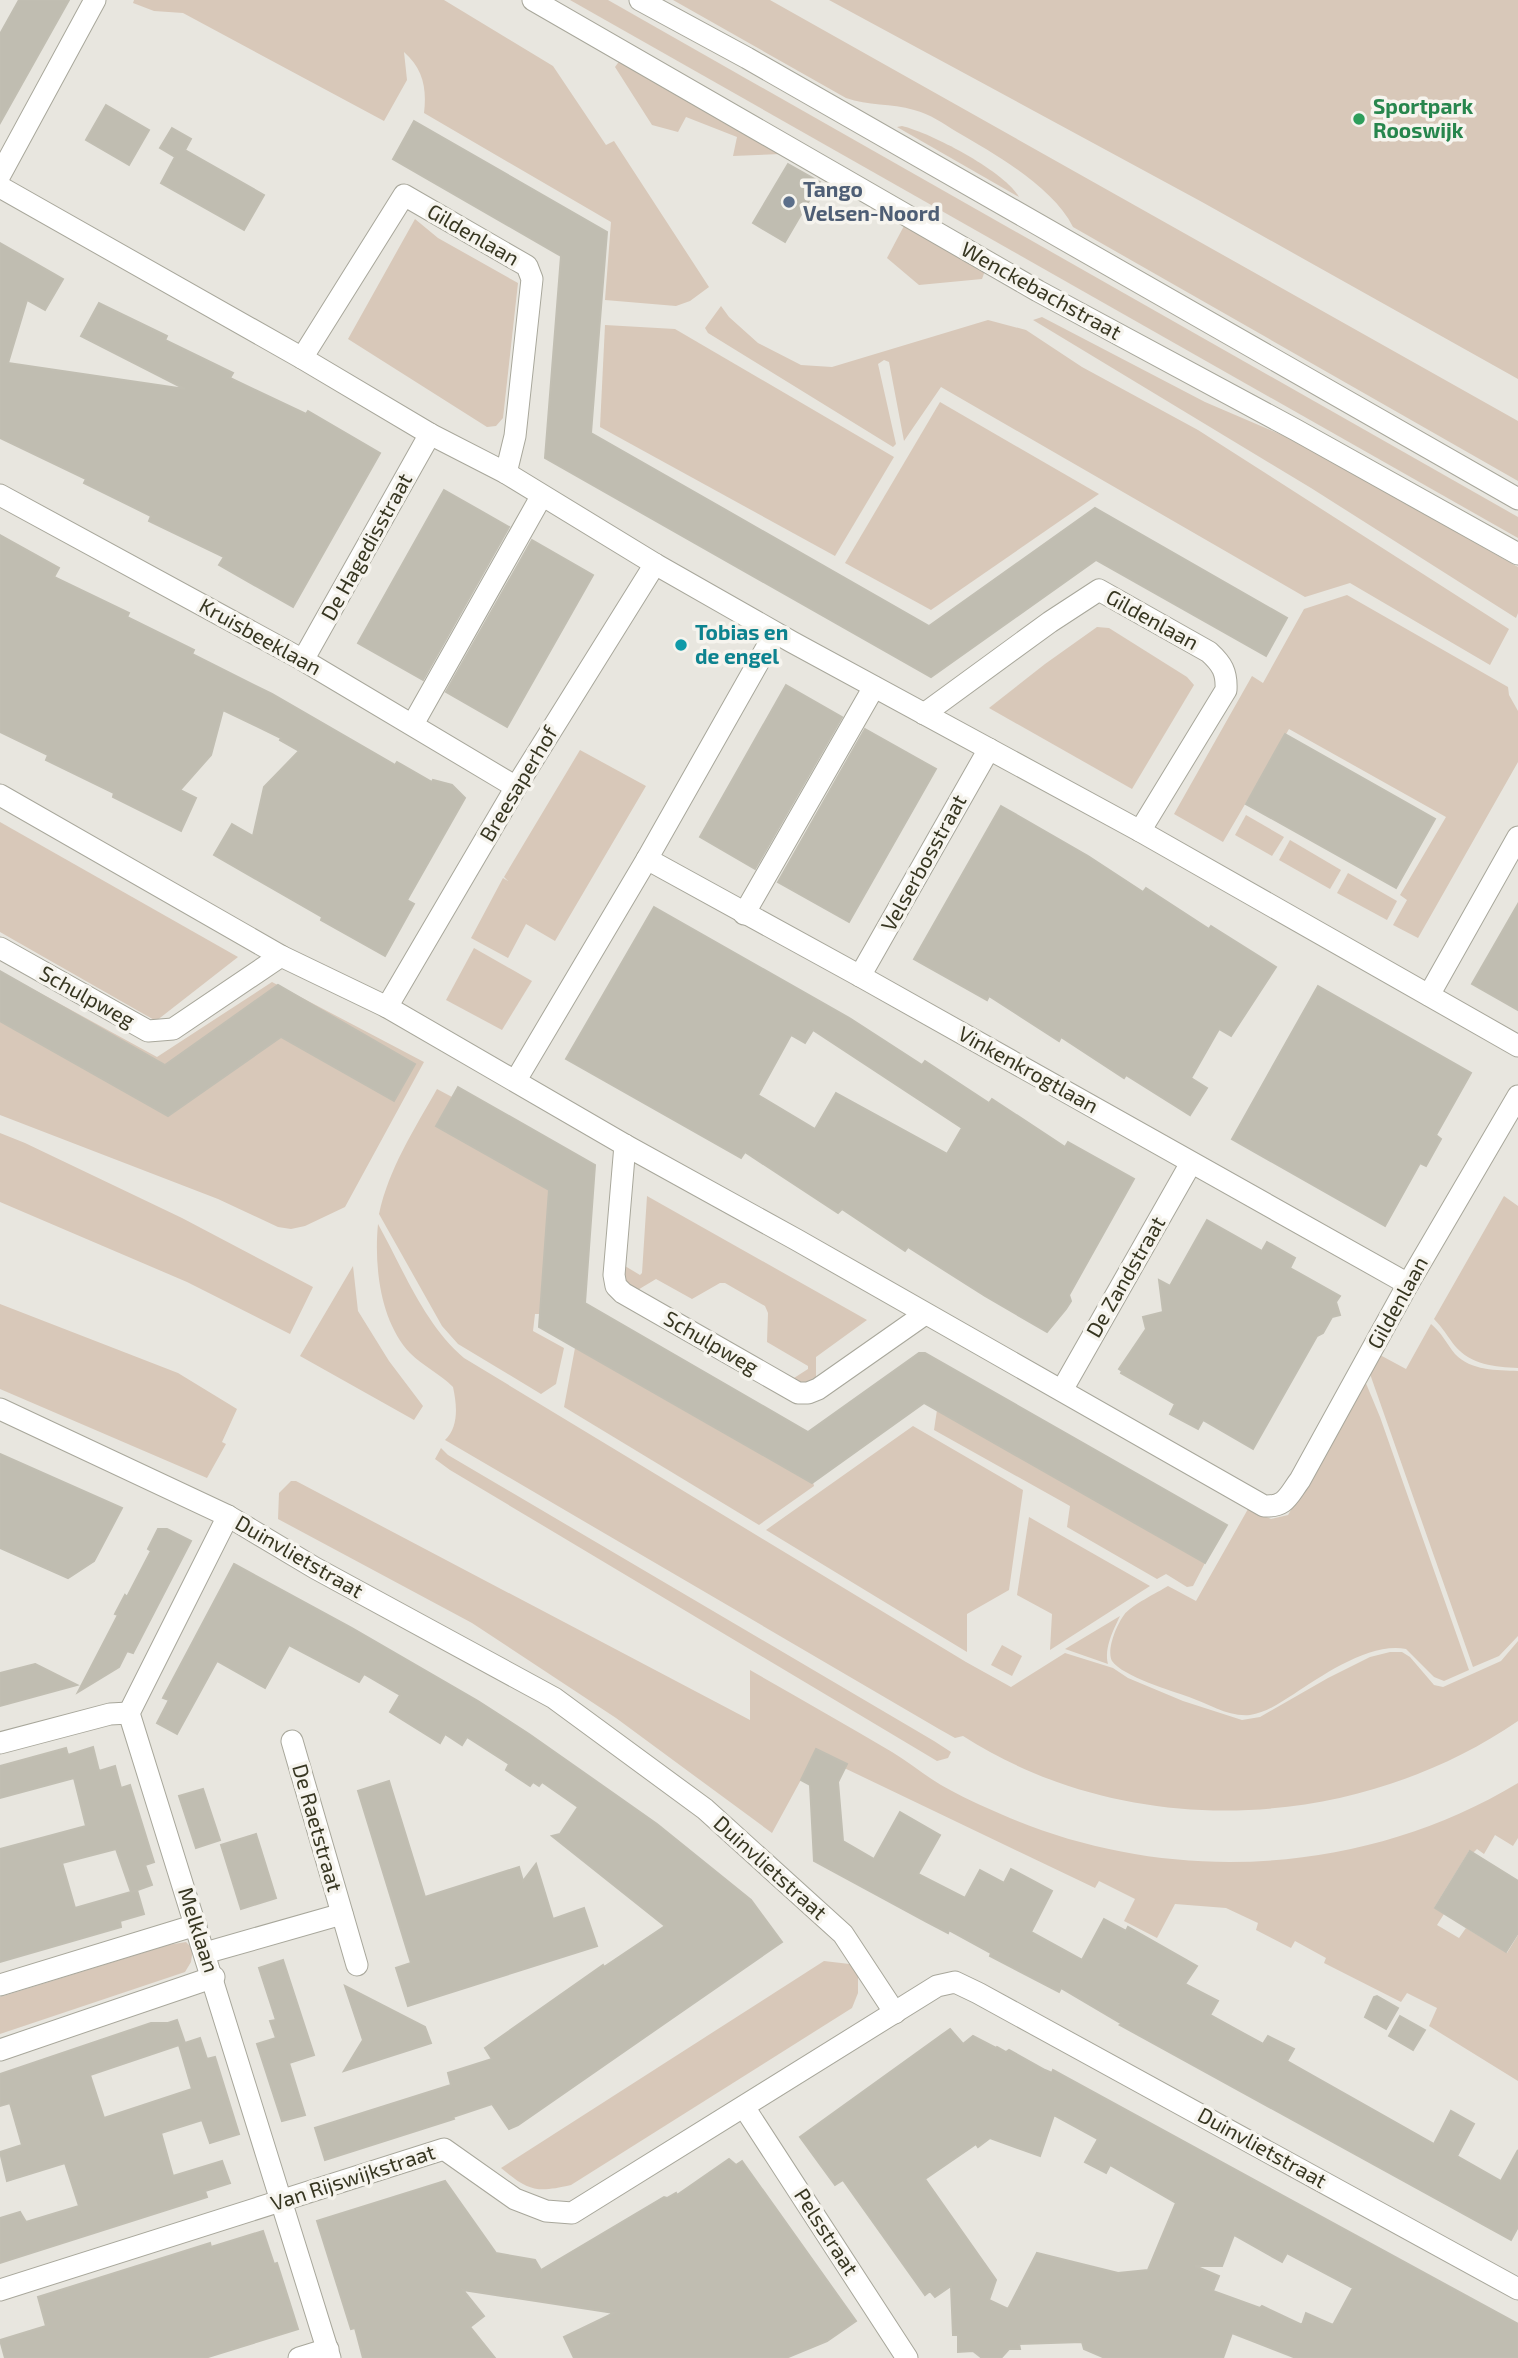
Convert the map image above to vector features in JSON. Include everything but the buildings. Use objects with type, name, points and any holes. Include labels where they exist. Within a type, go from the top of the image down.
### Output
[{"type":"street","points":[[0,176],[95,0]]},
{"type":"street","name":"Wenckebachstraat","points":[[533,0],[1038,291],[1518,554]]},
{"type":"street","points":[[640,0],[747,58],[1518,499]]},
{"type":"street","points":[[0,187],[430,433],[506,473],[541,497],[775,632],[1140,831],[1518,1046]]},
{"type":"street","name":"Gildenlaan","points":[[302,358],[404,195],[527,266],[531,279],[515,436],[506,473]]},
{"type":"street","name":"De Hagedisstraat","points":[[303,660],[430,433]]},
{"type":"street","name":"Kruisbeeklaan","points":[[0,495],[303,660],[516,787]]},
{"type":"street","points":[[413,724],[541,497]]},
{"type":"street","name":"Breesaperhof","points":[[387,1007],[516,787],[655,564]]},
{"type":"street","name":"Gildenlaan","points":[[924,714],[1050,622],[1099,590],[1209,652],[1227,674],[1226,690],[1140,831]]},
{"type":"street","points":[[516,1080],[647,859],[775,632]]},
{"type":"street","points":[[744,914],[874,687]]},
{"type":"street","name":"Velserbosstraat","points":[[860,976],[989,749]]},
{"type":"street","points":[[0,794],[281,956],[387,1007],[625,1145],[1062,1390]]},
{"type":"street","points":[[1429,995],[1518,837]]},
{"type":"street","name":"Vinkenkrogtlaan","points":[[647,859],[1408,1284]]},
{"type":"street","name":"Schulpweg","points":[[0,948],[148,1031],[173,1029],[281,956]]},
{"type":"street","name":"Gildenlaan","points":[[1062,1390],[1248,1498],[1264,1506],[1276,1507],[1284,1503],[1300,1480],[1408,1284],[1518,1096]]},
{"type":"street","name":"Schulpweg","points":[[625,1145],[614,1275],[616,1286],[623,1293],[798,1393],[818,1390],[925,1314]]},
{"type":"street","name":"De Zandstraat","points":[[1062,1390],[1191,1163]]},
{"type":"street","name":"Duinvlietstraat","points":[[0,1409],[228,1516],[314,1568],[554,1698],[705,1810],[843,1934],[895,2013],[937,1986],[955,1982],[1518,2288]]},
{"type":"street","points":[[0,1743],[110,1714],[129,1713],[228,1516]]},
{"type":"street","name":"Melklaan","points":[[129,1713],[214,1978],[329,2354]]},
{"type":"street","name":"De Raetstraat","points":[[292,1741],[357,1965]]},
{"type":"street","name":"De Raetstraat","points":[[205,1953],[342,1914]]},
{"type":"street","points":[[0,1985],[196,1925]]},
{"type":"street","points":[[0,2050],[214,1978]]},
{"type":"street","name":"Van Rijswijkstraat","points":[[0,2290],[444,2149],[515,2199],[546,2211],[572,2213],[895,2013]]},
{"type":"street","name":"Pelsstraat","points":[[744,2106],[907,2358]]},
{"type":"street","points":[[299,2358],[329,2354]]},
{"type":"shaded area","points":[[134,0],[444,0],[553,66],[606,145],[614,141],[709,287],[690,301],[676,306],[605,300],[611,222],[424,113],[422,80],[416,65],[404,52],[407,80],[384,121],[183,13],[154,11],[133,3]]},
{"type":"shaded area","points":[[570,0],[608,0],[1518,517],[1518,538]]},
{"type":"shaded area","points":[[673,0],[770,0],[1518,421],[1518,481],[1073,227],[1064,212],[1038,185],[1005,161],[937,120],[905,108],[846,98]]},
{"type":"shaded area","points":[[829,0],[1518,0],[1518,379],[1202,202]]},
{"type":"shaded area","points":[[620,60],[781,154],[733,156],[737,137],[686,117],[678,132],[652,125],[615,67]]},
{"type":"shaded area","points":[[902,126],[966,154],[998,176],[1019,197],[897,127]]},
{"type":"shaded area","points":[[415,219],[438,238],[518,283],[503,418],[496,426],[487,427],[348,339]]},
{"type":"shaded area","points":[[905,224],[986,268],[982,279],[919,285],[887,258]]},
{"type":"shaded area","points":[[721,306],[729,317],[758,343],[801,365],[832,367],[988,320],[1026,330],[1082,367],[1198,430],[1509,629],[1490,665],[1350,583],[1305,597],[941,387],[904,441],[889,362],[884,360],[878,364],[896,444],[893,447],[708,333],[705,328]]},
{"type":"shaded area","points":[[1042,317],[1205,402],[1296,441],[1518,567],[1516,618],[1311,488],[1033,320]]},
{"type":"shaded area","points":[[605,325],[675,329],[894,457],[835,556],[600,427]]},
{"type":"shaded area","points":[[940,402],[1099,494],[931,610],[845,563]]},
{"type":"shaded area","points":[[1347,595],[1508,687],[1509,695],[1518,711],[1518,762],[1418,938],[1393,925],[1407,900],[1400,895],[1446,817],[1289,729],[1223,842],[1174,814],[1252,676],[1263,683],[1304,609]]},
{"type":"shaded area","points":[[1097,627],[1109,628],[1187,677],[1194,685],[1132,789],[989,708]]},
{"type":"shaded area","points":[[580,750],[646,786],[555,941],[526,924],[508,958],[471,938],[503,878],[508,881],[504,877]]},
{"type":"shaded area","points":[[1246,815],[1284,837],[1272,856],[1235,835]]},
{"type":"shaded area","points":[[0,822],[238,957],[156,1021],[0,932]]},
{"type":"shaded area","points":[[1290,840],[1341,870],[1330,889],[1279,860]]},
{"type":"shaded area","points":[[1348,873],[1397,901],[1387,920],[1337,893]]},
{"type":"shaded area","points":[[474,948],[532,981],[502,1030],[446,1000]]},
{"type":"shaded area","points":[[0,971],[157,1057],[272,982],[424,1062],[345,1207],[305,1226],[291,1229],[278,1227],[218,1199],[0,1115]]},
{"type":"shaded area","points":[[437,1089],[452,1097],[436,1126],[549,1190],[540,1314],[535,1314],[533,1331],[564,1348],[556,1384],[541,1394],[458,1344],[442,1326],[379,1214],[396,1165]]},
{"type":"shaded area","points":[[0,1133],[182,1218],[313,1287],[290,1334],[187,1282],[0,1202]]},
{"type":"shaded area","points":[[647,1196],[867,1320],[816,1357],[816,1382],[798,1383],[794,1378],[808,1369],[808,1366],[767,1342],[768,1313],[765,1306],[725,1283],[720,1283],[692,1299],[656,1279],[636,1291],[628,1283],[625,1266],[640,1275],[642,1273]]},
{"type":"shaded area","points":[[1504,1196],[1518,1206],[1518,1368],[1492,1366],[1468,1357],[1455,1346],[1434,1319]]},
{"type":"shaded area","points":[[378,1224],[426,1313],[464,1358],[1011,1687],[1065,1653],[1113,1668],[1128,1678],[1183,1701],[1242,1720],[1260,1717],[1370,1657],[1402,1652],[1410,1657],[1434,1685],[1443,1687],[1501,1661],[1518,1641],[1518,1721],[1454,1758],[1386,1785],[1315,1803],[1242,1810],[1169,1808],[1097,1794],[1028,1771],[963,1736],[955,1738],[939,1729],[445,1440],[455,1422],[453,1387],[410,1353],[392,1325],[378,1275]]},
{"type":"shaded area","points":[[353,1266],[358,1311],[389,1361],[423,1406],[414,1420],[300,1356]]},
{"type":"shaded area","points":[[0,1304],[178,1373],[237,1409],[222,1442],[226,1444],[207,1478],[0,1389]]},
{"type":"shaded area","points":[[1431,1324],[1461,1360],[1476,1367],[1518,1371],[1518,1636],[1499,1656],[1473,1667],[1370,1374],[1380,1355],[1406,1369]]},
{"type":"shaded area","points":[[575,1348],[813,1482],[814,1486],[759,1525],[564,1407]]},
{"type":"shaded area","points":[[1365,1381],[1469,1670],[1444,1681],[1434,1677],[1406,1649],[1377,1650],[1347,1662],[1268,1710],[1242,1715],[1226,1712],[1117,1667],[1112,1661],[1111,1644],[1118,1624],[1127,1611],[1168,1586],[1196,1601],[1248,1509],[1271,1519],[1288,1515]]},
{"type":"shaded area","points":[[937,1410],[1205,1563],[1193,1586],[1187,1587],[1166,1574],[1157,1579],[1067,1527],[1070,1506],[934,1430]]},
{"type":"shaded area","points":[[913,1426],[1023,1490],[1009,1590],[967,1614],[967,1652],[766,1530]]},
{"type":"shaded area","points":[[441,1448],[448,1455],[934,1741],[951,1752],[948,1758],[937,1761],[450,1470],[435,1459]]},
{"type":"shaded area","points":[[291,1481],[296,1481],[750,1720],[750,1670],[892,1752],[956,1793],[1003,1815],[1066,1838],[1131,1853],[1198,1861],[1265,1861],[1331,1853],[1396,1837],[1458,1814],[1518,1783],[1518,1838],[1513,1846],[1495,1835],[1484,1854],[1477,1849],[1473,1853],[1469,1851],[1434,1908],[1444,1914],[1437,1925],[1459,1938],[1466,1928],[1507,1953],[1518,1935],[1518,2081],[1429,2026],[1437,2008],[1407,1993],[1401,2002],[1324,1963],[1326,1958],[1295,1941],[1291,1948],[1256,1930],[1258,1923],[1226,1908],[1175,1904],[1157,1938],[1124,1921],[1135,1899],[1099,1881],[1095,1888],[815,1754],[772,1833],[616,1718],[472,1623],[278,1519],[279,1493]]},
{"type":"shaded area","points":[[1029,1517],[1150,1586],[1050,1650],[1052,1614],[1017,1595]]},
{"type":"shaded area","points":[[1120,1616],[1108,1646],[1108,1664],[1065,1649]]},
{"type":"shaded area","points":[[1002,1645],[1022,1656],[1012,1676],[991,1665]]},
{"type":"shaded area","points":[[186,1942],[193,1949],[191,1962],[185,1972],[0,2034],[0,1997],[168,1945]]},
{"type":"shaded area","points":[[824,1961],[858,1965],[858,1993],[852,2008],[571,2185],[549,2189],[533,2188],[501,2168]]},
{"type":"place","name":"Sportpark Rooswijk","points":[[1359,119]]},
{"type":"place","name":"Tango Velsen-Noord","points":[[789,202]]},
{"type":"place","name":"Tobias en de engel","points":[[681,645]]}]
